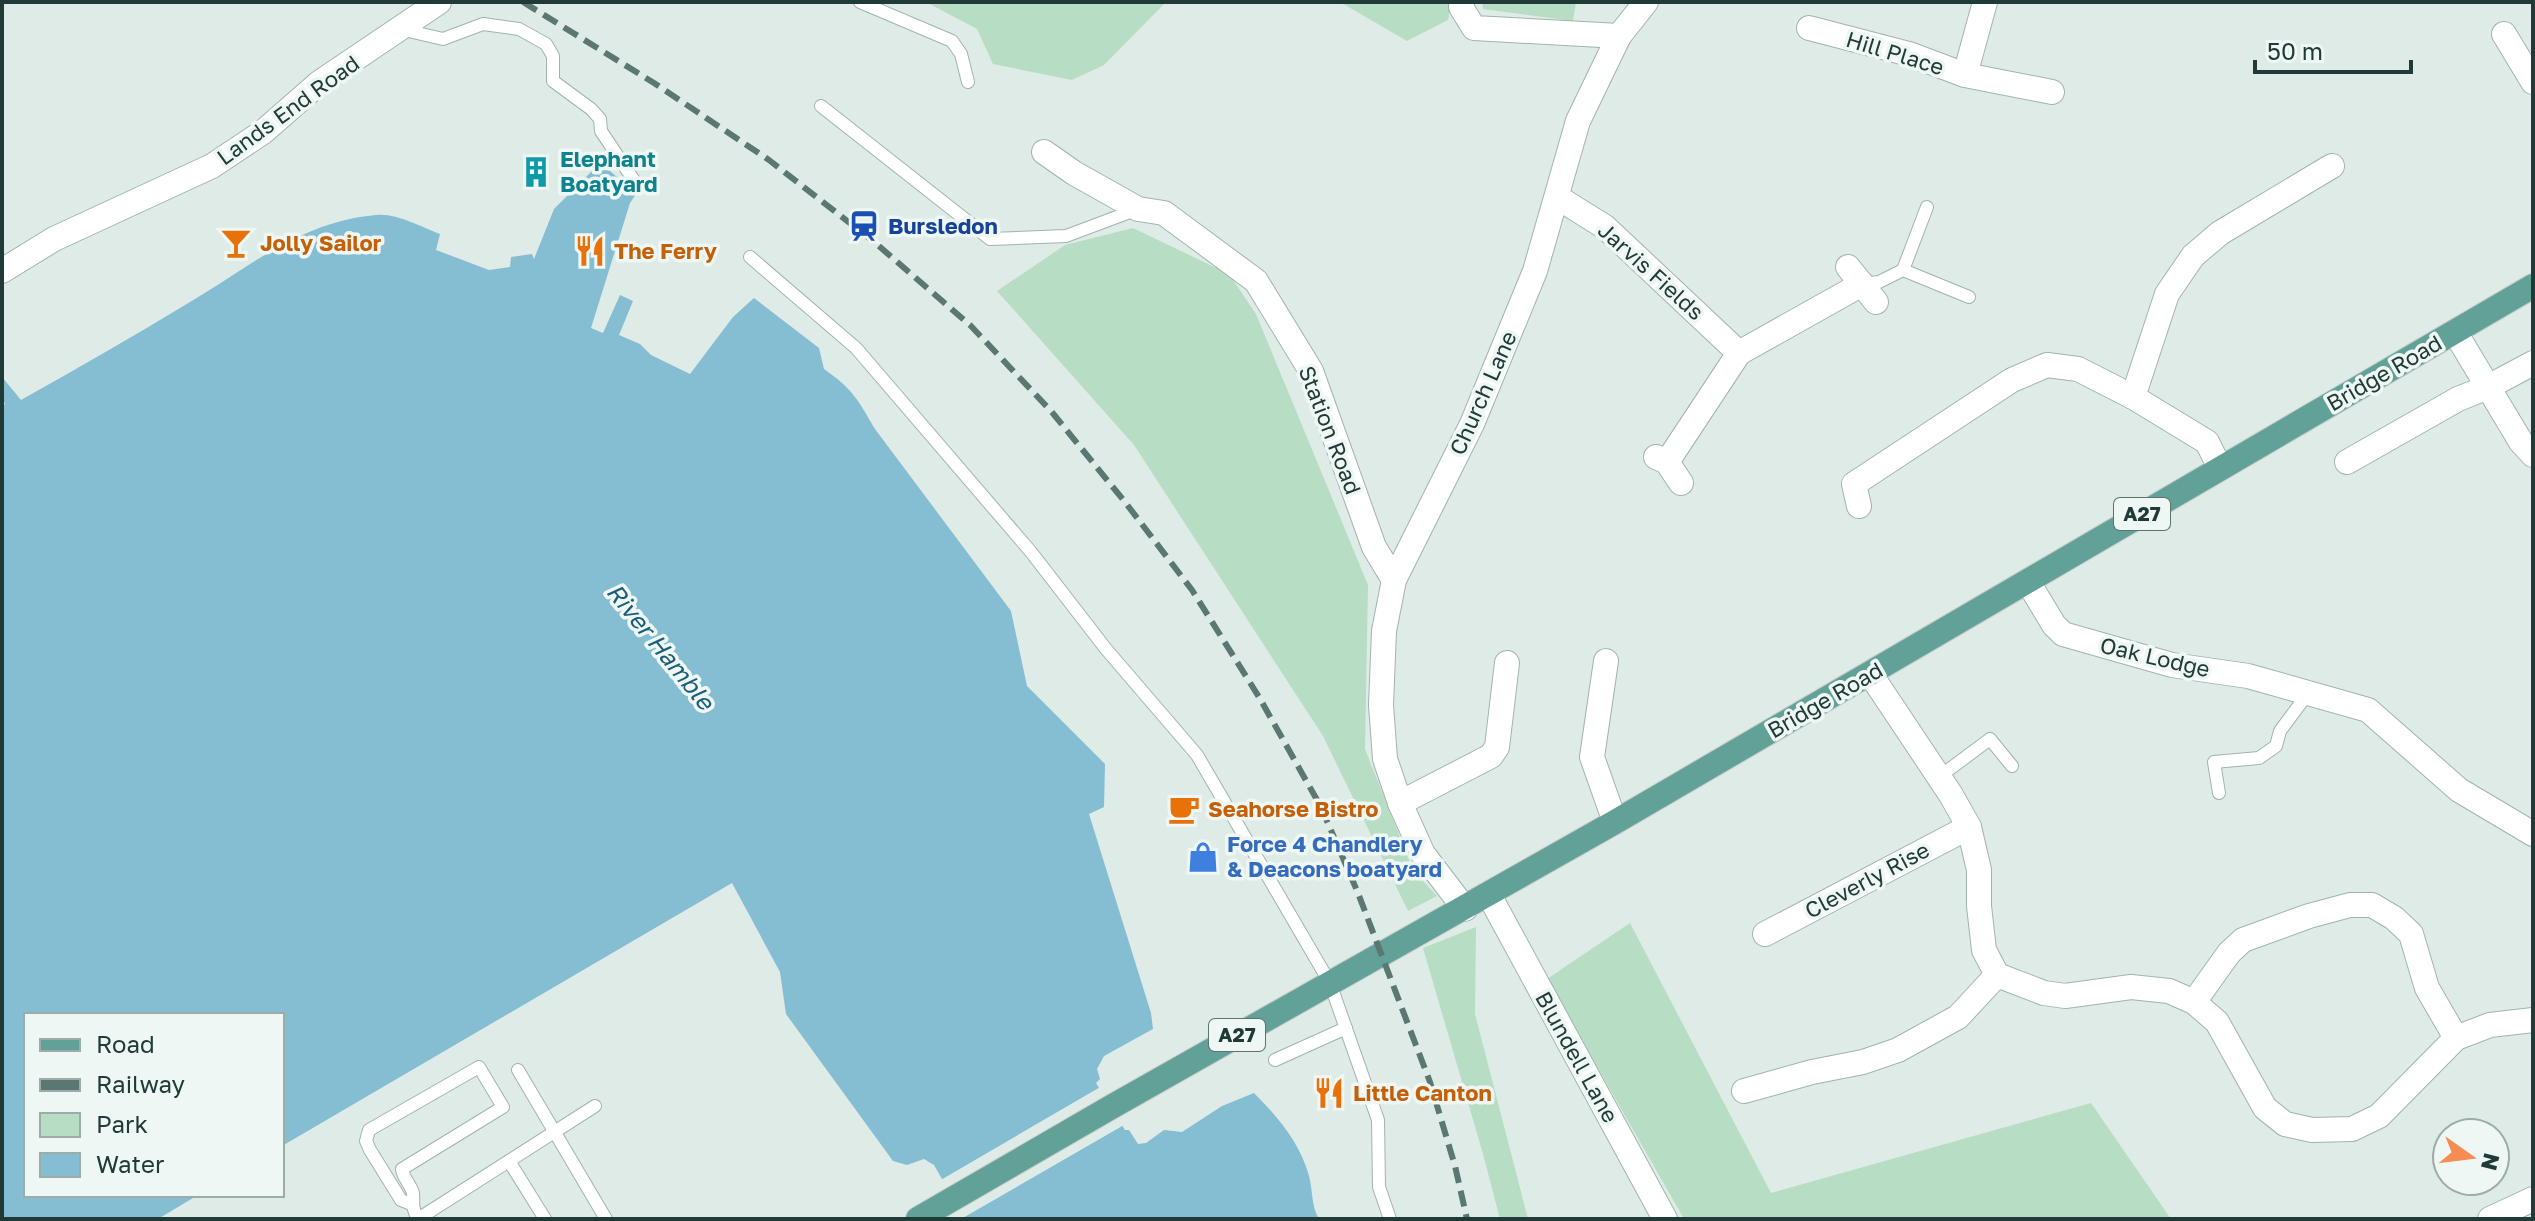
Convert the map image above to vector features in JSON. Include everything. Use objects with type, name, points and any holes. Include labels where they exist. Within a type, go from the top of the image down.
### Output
[{"type":"main road","name":"Bridge Road","points":[[918,1219],[1871,675],[2533,286]]},
{"type":"street","name":"Lands End Road","points":[[2,271],[54,239],[212,166],[263,132],[319,83],[438,2]]},
{"type":"street","points":[[1462,2],[1461,7],[1474,28],[1619,36],[1646,2]]},
{"type":"street","name":"Hill Place","points":[[1965,75],[1985,2]]},
{"type":"street","points":[[2504,34],[2533,82]]},
{"type":"street","name":"Church Lane","points":[[1465,909],[1423,854],[1400,803],[1385,759],[1381,705],[1384,631],[1394,580],[1472,424],[1535,271],[1578,121],[1619,36]]},
{"type":"street","name":"Hill Place","points":[[1816,38],[1909,54],[1965,75],[2030,77],[2052,92]]},
{"type":"street","name":"Station Road","points":[[1044,152],[1074,173],[1138,209],[1164,213],[1256,281],[1311,371],[1374,547],[1394,580]]},
{"type":"street","points":[[2133,397],[2167,294],[2193,256],[2220,233],[2323,180]]},
{"type":"street","name":"Jarvis Fields","points":[[1557,197],[1605,227],[1739,353]]},
{"type":"street","points":[[1681,483],[1662,460],[1739,353],[1862,285]]},
{"type":"street","points":[[2455,332],[2521,442],[2533,455]]},
{"type":"street","points":[[2347,462],[2458,399],[2533,363]]},
{"type":"street","points":[[1859,506],[1854,484],[2005,375],[2047,365],[2078,369],[2133,397],[2207,442],[2220,468]]},
{"type":"street","name":"Oak Lodge","points":[[2028,582],[2054,625],[2063,634],[2172,665],[2248,676],[2368,710],[2459,790],[2533,834]]},
{"type":"street","points":[[1608,660],[1592,757],[1615,822]]},
{"type":"street","points":[[1400,803],[1491,756],[1497,747],[1507,663]]},
{"type":"street","points":[[1871,675],[1969,827],[1979,870],[1984,950],[1997,975],[2044,993],[2065,996],[2131,987],[2169,991],[2194,1002],[2217,1022],[2265,1108],[2285,1124],[2312,1130],[2352,1129],[2379,1116],[2456,1038],[2490,1025],[2533,1020]]},
{"type":"street","name":"Cleverly Rise","points":[[1765,934],[1969,827]]},
{"type":"street","name":"Blundell Lane","points":[[1489,895],[1665,1219]]},
{"type":"street","points":[[2194,1002],[2229,953],[2243,940],[2309,916],[2350,905],[2372,905],[2394,918],[2411,934],[2427,988],[2456,1038]]},
{"type":"street","points":[[1744,1091],[1863,1062],[1898,1050],[1958,1017],[1997,975]]},
{"type":"street","points":[[2490,1219],[2533,1199]]},
{"type":"lane","points":[[860,2],[952,41],[961,54],[968,82]]},
{"type":"lane","points":[[400,29],[443,39],[483,24],[519,29],[546,44],[553,56],[553,81],[600,119],[601,131],[637,185]]},
{"type":"lane","points":[[821,106],[990,239],[1066,236],[1138,209]]},
{"type":"lane","points":[[1862,285],[1879,282],[1903,270],[1927,207]]},
{"type":"lane","points":[[750,257],[856,348],[1031,552],[1106,649],[1197,755],[1330,983],[1378,1120],[1379,1187],[1390,1219]]},
{"type":"lane","points":[[1903,270],[1969,297]]},
{"type":"lane","points":[[2219,793],[2214,762],[2259,758],[2276,746],[2280,731],[2309,692]]},
{"type":"lane","points":[[1939,777],[1990,739],[2012,766]]},
{"type":"lane","points":[[1275,1060],[1346,1028]]},
{"type":"lane","points":[[411,1204],[401,1200],[370,1150],[366,1141],[369,1130],[479,1067],[503,1107],[402,1169],[413,1192],[411,1204],[418,1219],[595,1106]]},
{"type":"lane","points":[[518,1070],[606,1219]]},
{"type":"lane","points":[[509,1161],[545,1219]]},
{"type":"green space","points":[[926,2],[1166,2],[1104,65],[1072,80],[993,64],[977,29]]},
{"type":"green space","points":[[1340,2],[1452,2],[1448,20],[1407,41]]},
{"type":"green space","points":[[1482,2],[1576,2],[1573,21],[1483,9]]},
{"type":"green space","points":[[1133,228],[1229,274],[1256,314],[1368,585],[1365,749],[1413,870],[1437,896],[1408,911],[1323,736],[1134,445],[997,291],[1065,245]]},
{"type":"green space","points":[[1630,923],[1771,1193],[2091,1103],[2171,1219],[1684,1219],[1547,979]]},
{"type":"green space","points":[[1476,927],[1475,1014],[1528,1219],[1500,1219],[1423,948]]},
{"type":"water","name":"River Hamble","points":[[609,170],[636,194],[630,203],[591,328],[603,333],[620,295],[633,301],[619,335],[690,374],[733,317],[754,298],[819,348],[824,369],[854,396],[875,429],[1011,611],[1027,686],[1105,764],[1104,807],[1089,814],[1151,1013],[1153,1029],[1104,1056],[1097,1069],[1100,1079],[1096,1083],[1125,1130],[1129,1130],[1138,1144],[1146,1143],[1164,1130],[1182,1132],[1222,1106],[1254,1093],[1280,1121],[1300,1152],[1319,1219],[965,1219],[934,1165],[924,1159],[907,1165],[893,1161],[786,1014],[780,972],[732,883],[284,1145],[284,1013],[24,1013],[24,1197],[195,1197],[158,1219],[2,1219],[2,406],[5,404],[2,377],[21,400],[278,247],[324,226],[349,219],[384,215],[409,221],[440,234],[436,250],[489,270],[510,267],[511,257],[532,254],[534,259],[554,209],[592,171]]},
{"type":"pier","points":[[1102,1086],[1124,1125],[961,1219],[939,1181]]},
{"type":"railway","points":[[523,2],[654,83],[769,160],[873,241],[970,325],[1051,411],[1125,502],[1192,590],[1259,697],[1321,807],[1358,893],[1430,1082],[1467,1219]]},
{"type":"place","name":"Elephant Boatyard","points":[[536,172]]},
{"type":"place","name":"Bursledon","points":[[864,226]]},
{"type":"place","name":"Jolly Sailor","points":[[236,243]]},
{"type":"place","name":"The Ferry","points":[[590,251]]},
{"type":"place","name":"Seahorse Bistro","points":[[1184,809]]},
{"type":"place","name":"Force 4 Chandlery & Deacons boatyard","points":[[1203,857]]},
{"type":"place","name":"Little Canton","points":[[1329,1093]]}]
